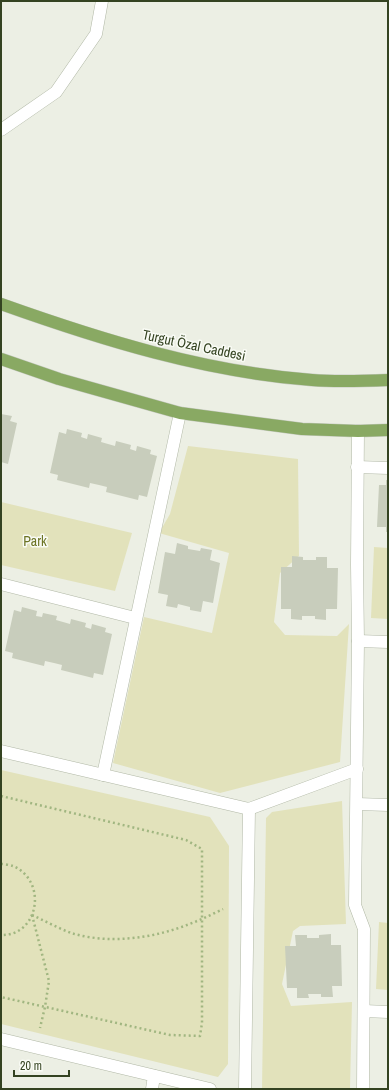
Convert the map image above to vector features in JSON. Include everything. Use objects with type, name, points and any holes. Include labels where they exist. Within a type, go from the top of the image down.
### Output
[{"type":"main road","name":"Turgut Özal Caddesi","points":[[1,304],[105,340],[194,362],[272,376],[313,380],[349,382],[388,380]]},
{"type":"main road","points":[[1,359],[59,379],[180,413],[302,429],[358,431],[388,430]]},
{"type":"street","points":[[1,130],[56,92],[96,34],[102,1]]},
{"type":"street","points":[[102,775],[180,413]]},
{"type":"street","points":[[358,431],[358,641],[355,905],[364,929],[363,1089]]},
{"type":"street","points":[[357,467],[388,468]]},
{"type":"street","points":[[1,584],[135,618]]},
{"type":"street","points":[[358,641],[388,642]]},
{"type":"street","points":[[1,751],[248,809],[357,769]]},
{"type":"street","points":[[356,804],[388,805]]},
{"type":"street","points":[[245,1089],[248,809]]},
{"type":"street","points":[[364,1011],[388,1012]]},
{"type":"street","points":[[1,1039],[210,1089]]},
{"type":"street","points":[[152,1089],[154,1076]]},
{"type":"path","points":[[1,796],[186,840],[202,849],[202,1023],[200,1036],[170,1035],[1,997]]},
{"type":"path","points":[[1,864],[13,866],[23,872],[31,881],[35,892],[36,904],[26,925],[17,932],[1,935]]},
{"type":"path","points":[[32,915],[71,933],[98,939],[129,939],[149,936],[180,928],[202,920],[223,908]]},
{"type":"path","points":[[32,915],[49,981],[40,1028]]},
{"type":"green space","points":[[188,446],[298,459],[299,556],[280,573],[274,622],[285,635],[337,636],[349,624],[340,762],[220,793],[113,763],[144,617],[212,633],[229,553],[159,533],[170,514]]},
{"type":"green space","name":"Park","points":[[1,502],[132,533],[115,591],[1,565]]},
{"type":"green space","points":[[374,547],[388,548],[388,619],[371,618]]},
{"type":"green space","points":[[1,770],[210,817],[229,846],[228,1064],[218,1077],[1,1024]]},
{"type":"green space","points":[[342,801],[346,924],[300,926],[293,931],[282,984],[291,1006],[352,1002],[350,1089],[262,1089],[266,818],[272,812]]},
{"type":"green space","points":[[379,922],[388,923],[388,990],[376,989]]},
{"type":"building","points":[[1,414],[12,416],[10,421],[17,423],[8,464],[1,462]]},
{"type":"building","points":[[67,429],[82,433],[81,437],[87,439],[88,434],[102,438],[101,442],[115,446],[116,441],[131,445],[130,449],[136,451],[137,446],[151,450],[150,454],[157,456],[147,497],[139,495],[138,500],[106,492],[107,487],[99,485],[90,483],[89,488],[57,480],[58,475],[50,473],[59,432],[66,434]]},
{"type":"building","points":[[386,480],[388,480],[388,532],[386,532],[386,527],[377,527],[379,485],[386,485]]},
{"type":"building","points":[[177,543],[188,546],[188,549],[200,551],[201,548],[212,550],[210,560],[220,563],[213,603],[203,601],[201,612],[190,610],[190,607],[178,604],[177,608],[166,606],[168,595],[158,593],[165,552],[175,554]]},
{"type":"building","points":[[292,556],[303,557],[303,560],[316,560],[316,557],[327,557],[327,568],[338,568],[337,609],[326,609],[326,620],[315,619],[315,616],[302,616],[302,620],[291,619],[291,609],[281,609],[281,567],[292,567]]},
{"type":"building","points":[[22,607],[37,611],[36,616],[42,617],[43,613],[57,616],[56,620],[70,624],[71,619],[86,623],[85,627],[91,629],[92,624],[106,628],[105,632],[112,634],[103,675],[94,673],[93,678],[61,670],[62,665],[54,663],[45,661],[44,666],[12,658],[13,653],[5,651],[14,610],[21,612]]},
{"type":"building","points":[[331,934],[331,945],[341,945],[342,986],[332,986],[333,997],[321,997],[321,994],[308,994],[309,998],[297,998],[297,988],[287,988],[285,946],[296,946],[295,935],[307,935],[307,938],[319,938],[319,935]]}]
